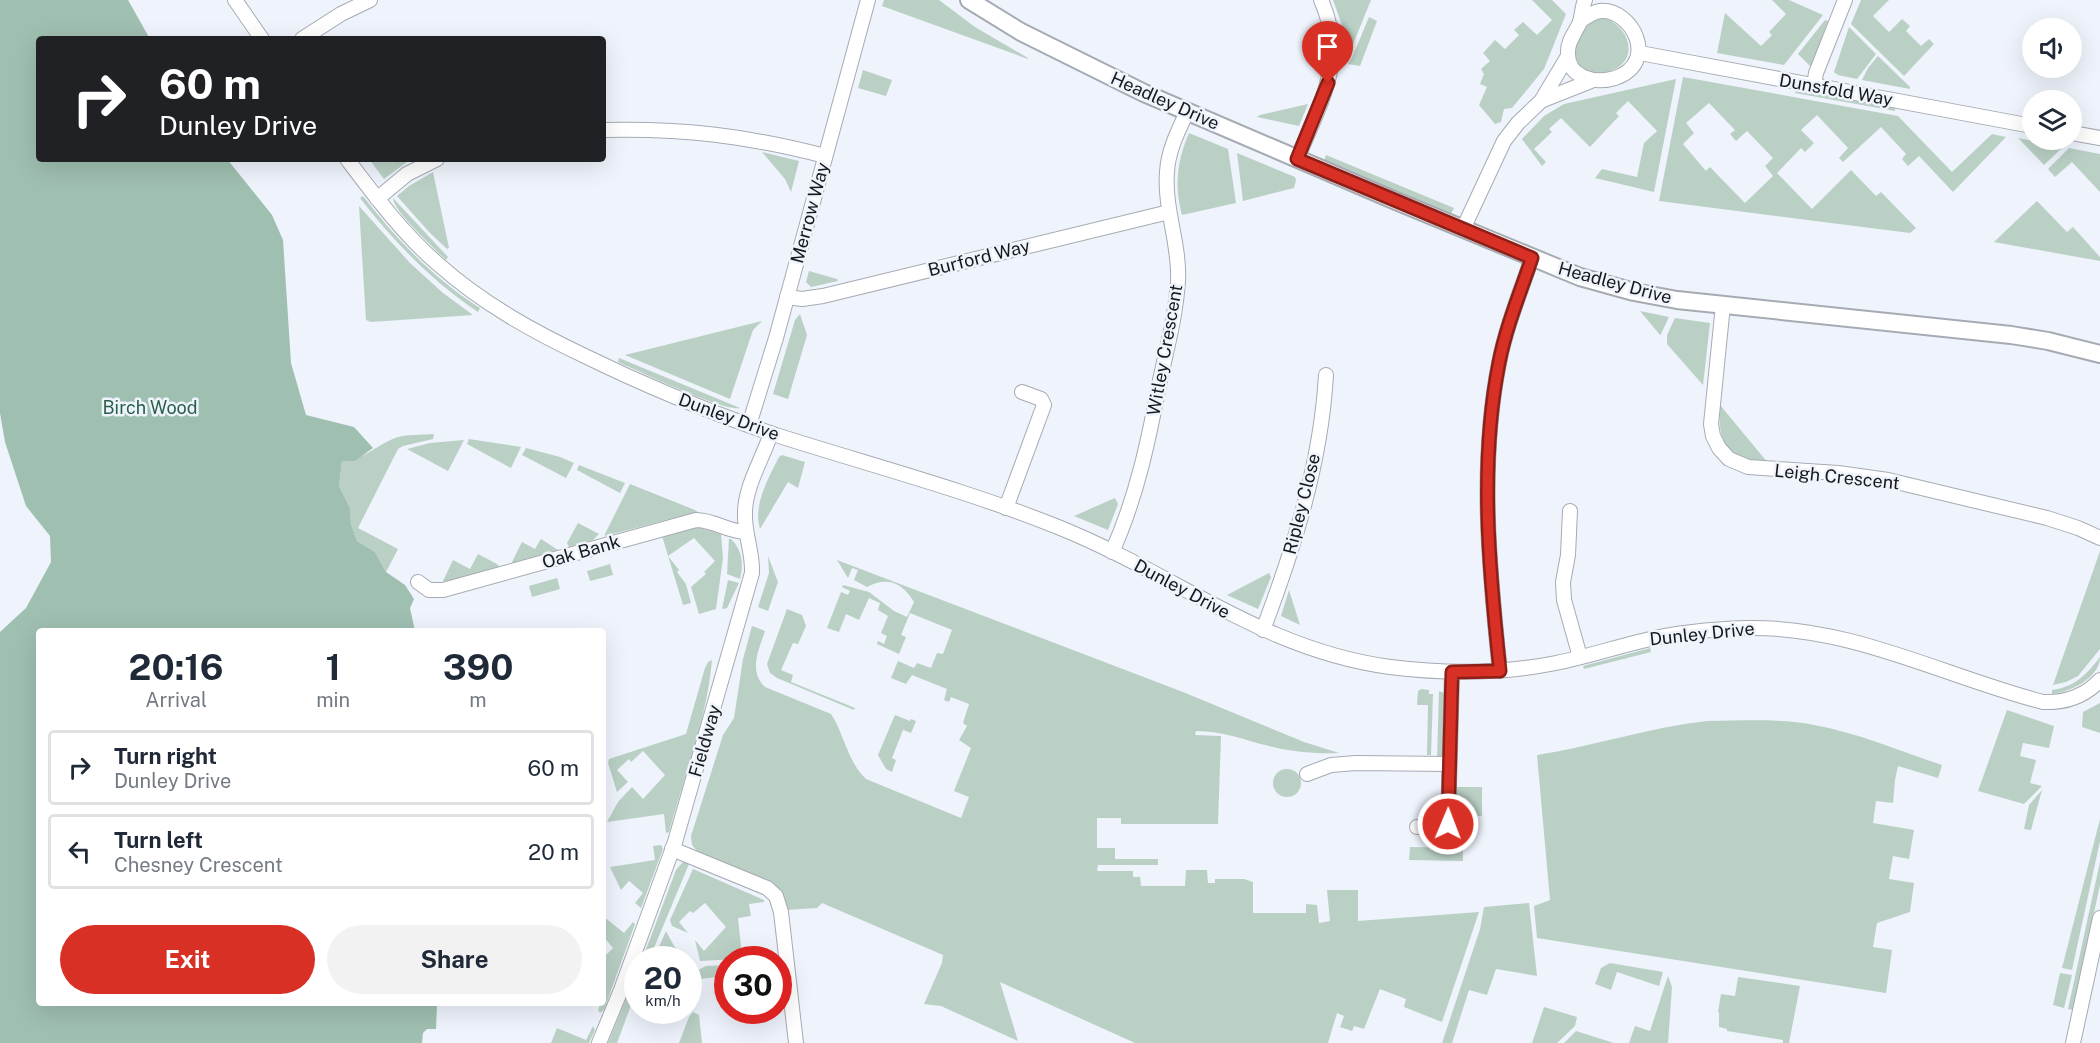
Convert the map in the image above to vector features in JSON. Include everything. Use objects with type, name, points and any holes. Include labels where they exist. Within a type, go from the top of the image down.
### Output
[{"type":"street","points":[[235,0],[260,36]]},
{"type":"street","points":[[307,36],[341,14],[370,0]]},
{"type":"street","name":"Merrow Way","points":[[749,425],[787,297],[868,0]]},
{"type":"street","name":"Headley Drive","points":[[969,0],[1032,38],[1186,112],[1462,230],[1580,277],[1677,300],[2020,337],[2054,342],[2100,354]]},
{"type":"street","points":[[1297,159],[1331,72],[1332,36],[1321,0]]},
{"type":"street","points":[[1462,230],[1504,141],[1518,123],[1541,101],[1568,56],[1585,0]]},
{"type":"street","points":[[1541,101],[1591,81],[1609,80],[1627,73],[1635,64],[1640,53],[1638,43],[1631,29],[1615,14],[1609,0]]},
{"type":"street","points":[[1814,86],[1816,73],[1845,0]]},
{"type":"street","points":[[1580,21],[1600,11],[1615,14]]},
{"type":"street","name":"Dunsfold Way","points":[[1640,53],[2022,124]]},
{"type":"street","points":[[1568,56],[1570,63],[1578,73],[1591,81]]},
{"type":"street","name":"Witley Crescent","points":[[1112,552],[1145,454],[1177,293],[1178,258],[1169,212],[1167,169],[1172,146],[1186,112]]},
{"type":"street","points":[[606,130],[658,130],[721,134],[825,156]]},
{"type":"street","points":[[2082,135],[2100,138]]},
{"type":"street","name":"Dunley Drive","points":[[350,162],[377,199],[412,240],[436,263],[504,314],[552,340],[676,397],[749,425],[894,470],[1059,527],[1263,630],[1301,645],[1357,662],[1452,672],[1500,671],[1551,664],[1647,639],[1688,632],[1734,628],[1788,629],[1825,634],[1861,643],[2043,702],[2072,698],[2091,688],[2100,680]]},
{"type":"street","points":[[377,199],[407,174],[431,162]]},
{"type":"street","name":"Burford Way","points":[[787,297],[802,299],[823,296],[1169,212]]},
{"type":"street","points":[[1500,671],[1489,543],[1490,436],[1499,363],[1532,258]]},
{"type":"street","name":"Leigh Crescent","points":[[1723,305],[1712,397],[1712,430],[1719,448],[1735,462],[1756,469],[1830,472],[1888,480],[2047,518],[2100,538]]},
{"type":"street","name":"Ripley Close","points":[[1263,630],[1287,567],[1302,518],[1322,416],[1326,375]]},
{"type":"street","points":[[1006,508],[1044,405],[1041,399],[1022,392]]},
{"type":"street","name":"Fieldway","points":[[599,1043],[621,990],[672,849],[751,579],[752,559],[746,532],[746,500],[771,433]]},
{"type":"street","points":[[1570,512],[1568,555],[1563,582],[1564,600],[1580,657]]},
{"type":"street","name":"Oak Bank","points":[[418,582],[429,590],[443,591],[696,520],[706,520],[738,532],[746,532]]},
{"type":"street","points":[[1417,827],[1446,827],[1448,824],[1452,672]]},
{"type":"street","points":[[1307,774],[1331,765],[1356,762],[1449,764]]},
{"type":"street","points":[[672,849],[767,888],[776,896],[781,912],[796,1043]]},
{"type":"street","points":[[2073,1043],[2100,918]]},
{"type":"green space","name":"Birch Wood","points":[[0,0],[128,0],[148,36],[36,36],[36,162],[229,162],[272,215],[283,240],[291,363],[306,415],[354,427],[373,448],[355,461],[342,461],[339,486],[350,508],[351,524],[357,541],[375,552],[386,572],[405,585],[414,599],[410,608],[414,628],[36,628],[36,1006],[437,1006],[436,1029],[427,1029],[423,1033],[422,1043],[0,1043],[0,632],[26,608],[51,562],[50,536],[26,506],[5,442],[0,413]]},
{"type":"green space","points":[[884,0],[939,0],[975,27],[1028,59],[882,6]]},
{"type":"green space","points":[[1333,0],[1371,0],[1349,54],[1344,53],[1342,25]]},
{"type":"green space","points":[[1532,0],[1552,0],[1566,14],[1544,69],[1512,108],[1504,109],[1501,122],[1495,124],[1479,105],[1487,87],[1480,84],[1484,74],[1481,69],[1490,61],[1483,53],[1495,40],[1505,49],[1519,35],[1514,30],[1523,22],[1537,35],[1552,20]]},
{"type":"green space","points":[[1772,0],[1789,0],[1823,15],[1784,65],[1717,53],[1725,13],[1761,46],[1772,35],[1769,32],[1786,14]]},
{"type":"green space","points":[[1861,0],[1889,0],[1873,16],[1889,32],[1902,19],[1910,26],[1906,31],[1921,46],[1929,39],[1934,44],[1904,76],[1851,24]]},
{"type":"green space","points":[[1369,17],[1377,21],[1360,66],[1348,64],[1352,58]]},
{"type":"green space","points":[[1599,17],[1618,26],[1628,43],[1628,52],[1625,61],[1618,68],[1598,74],[1586,72],[1580,65],[1577,60],[1576,47],[1582,29],[1587,23]]},
{"type":"green space","points":[[1825,20],[1828,21],[1811,67],[1798,54]]},
{"type":"green space","points":[[1849,27],[1876,54],[1857,79],[1834,72]]},
{"type":"green space","points":[[1878,56],[1910,87],[1910,89],[1862,80]]},
{"type":"green space","points":[[863,70],[892,80],[886,96],[858,88]]},
{"type":"green space","points":[[1683,77],[1898,116],[1952,172],[1992,134],[2006,137],[1953,192],[1919,156],[1908,166],[1902,159],[1906,154],[1881,127],[1843,162],[1839,158],[1848,148],[1817,115],[1801,130],[1814,143],[1805,152],[1801,148],[1777,173],[1812,209],[1851,170],[1876,196],[1881,192],[1916,228],[1910,233],[1659,201]],"holes":[[[1709,103],[1735,130],[1730,134],[1736,141],[1747,131],[1773,158],[1765,166],[1773,176],[1745,203],[1710,167],[1706,171],[1683,144],[1694,133],[1686,123]]]},
{"type":"green space","points":[[1676,79],[1654,192],[1595,178],[1602,169],[1637,177],[1644,143],[1657,131],[1628,101],[1616,113],[1619,116],[1590,147],[1561,118],[1549,129],[1552,132],[1534,149],[1546,162],[1542,166],[1522,139],[1544,116],[1564,104]]},
{"type":"green space","points":[[1796,90],[1895,108],[1895,111],[1795,93]]},
{"type":"green space","points":[[1308,104],[1299,126],[1257,117],[1260,115]]},
{"type":"green space","points":[[1189,133],[1228,149],[1236,203],[1182,215],[1178,194],[1178,174]]},
{"type":"green space","points":[[2030,150],[2060,150],[2044,165]]},
{"type":"green space","points":[[2067,150],[2100,154],[2100,192],[2072,162],[2055,177],[2048,169]]},
{"type":"green space","points":[[762,152],[799,161],[791,192],[785,179]]},
{"type":"green space","points":[[1237,153],[1295,177],[1294,188],[1243,201]]},
{"type":"green space","points":[[1326,155],[1454,208],[1451,214],[1324,161]]},
{"type":"green space","points":[[371,162],[407,162],[384,179]]},
{"type":"green space","points":[[433,172],[449,248],[447,249],[397,196]]},
{"type":"green space","points":[[363,196],[417,257],[463,297],[480,308],[478,312],[445,287],[400,245],[360,198]]},
{"type":"green space","points":[[393,198],[448,257],[446,260],[400,212]]},
{"type":"green space","points":[[2037,201],[2067,232],[2073,227],[2100,257],[2100,261],[1994,242]]},
{"type":"green space","points":[[359,206],[410,263],[443,293],[473,315],[371,322],[366,320]]},
{"type":"green space","points":[[809,271],[838,281],[811,287],[806,282]]},
{"type":"green space","points":[[1640,311],[1669,317],[1660,335]]},
{"type":"green space","points":[[800,314],[807,335],[788,399],[773,394],[795,320]]},
{"type":"green space","points":[[1675,318],[1710,323],[1703,385],[1667,344],[1667,335]]},
{"type":"green space","points":[[762,321],[753,330],[730,399],[625,355]]},
{"type":"green space","points":[[619,358],[740,408],[717,404],[681,390],[618,362]]},
{"type":"green space","points":[[1720,405],[1768,463],[1743,458],[1728,447],[1720,430]]},
{"type":"green space","points":[[434,434],[433,439],[398,449],[358,528],[398,549],[386,572],[375,552],[357,541],[351,524],[350,508],[339,486],[342,461],[356,458],[399,437]]},
{"type":"green space","points":[[469,439],[521,447],[511,468],[467,444]]},
{"type":"green space","points":[[464,440],[448,471],[407,449],[430,443]]},
{"type":"green space","points":[[526,448],[574,463],[566,478],[522,455]]},
{"type":"green space","points":[[782,455],[805,462],[798,488],[788,482],[760,529],[758,510],[760,501],[770,474]]},
{"type":"green space","points":[[579,465],[625,483],[620,493],[577,470]]},
{"type":"green space","points":[[630,484],[695,510],[699,513],[605,536]]},
{"type":"green space","points":[[1115,498],[1118,504],[1108,530],[1074,516]]},
{"type":"green space","points":[[578,523],[599,534],[593,540],[569,547],[567,543]]},
{"type":"green space","points":[[700,527],[721,534],[723,558],[716,609],[699,614],[691,587],[706,574],[704,572],[715,561],[694,538],[668,556],[662,536]]},
{"type":"green space","points":[[541,539],[558,550],[515,564],[512,562],[522,542],[535,549]]},
{"type":"green space","points":[[729,539],[735,543],[741,557],[740,579],[727,574]]},
{"type":"green space","points":[[2100,551],[2100,649],[2078,676],[2053,685]]},
{"type":"green space","points":[[478,554],[500,567],[443,581],[453,560],[470,569]]},
{"type":"green space","points":[[668,556],[686,584],[691,603],[683,605]]},
{"type":"green space","points":[[768,556],[778,582],[768,611],[758,607],[769,573]]},
{"type":"green space","points":[[837,560],[1183,692],[1304,742],[1339,753],[1286,750],[1224,734],[1196,731],[1195,735],[1221,736],[1218,824],[1121,824],[1121,818],[1097,818],[1097,848],[1115,848],[1115,859],[1158,859],[1158,865],[1098,865],[1097,871],[1133,871],[1133,877],[1140,877],[1141,886],[1185,886],[1186,870],[1207,870],[1208,883],[1215,883],[1215,879],[1244,879],[1253,882],[1253,913],[1306,913],[1306,904],[1317,905],[1319,923],[1330,921],[1327,890],[1358,890],[1358,921],[1479,912],[1442,1022],[1404,1007],[1406,999],[1380,989],[1364,1029],[1354,1026],[1352,1031],[1340,1027],[1344,1016],[1337,1013],[1328,1043],[1135,1043],[1000,982],[1018,1041],[941,1006],[924,1004],[942,963],[943,955],[822,903],[817,908],[786,910],[784,899],[697,851],[692,845],[691,836],[723,735],[734,718],[743,659],[752,626],[765,631],[756,667],[757,674],[765,687],[831,714],[854,764],[866,779],[961,818],[969,797],[954,791],[971,748],[959,740],[967,726],[963,723],[969,704],[951,697],[949,702],[944,700],[947,689],[912,675],[906,684],[891,678],[898,661],[914,668],[917,663],[931,668],[937,653],[943,654],[952,630],[910,613],[901,635],[906,637],[899,654],[877,644],[878,641],[884,644],[887,636],[881,633],[888,616],[878,610],[880,603],[869,598],[859,620],[846,614],[839,632],[827,628],[841,592],[848,595],[850,591],[842,587],[843,585],[869,592],[894,611],[907,617],[914,602],[905,590],[894,583],[881,582],[867,587],[854,580],[858,570],[852,568],[848,578]]},
{"type":"green space","points":[[610,564],[613,575],[590,581],[587,571]]},
{"type":"green space","points":[[1269,573],[1271,577],[1258,609],[1227,595]]},
{"type":"green space","points":[[557,578],[560,589],[532,597],[529,586]]},
{"type":"green space","points":[[728,580],[739,583],[727,608],[722,609]]},
{"type":"green space","points":[[1289,590],[1300,625],[1281,616]]},
{"type":"green space","points":[[787,609],[802,615],[806,626],[798,644],[793,643],[781,670],[793,675],[791,682],[855,708],[854,710],[770,673],[767,664]]},
{"type":"green space","points":[[1650,648],[1651,652],[1584,669],[1583,666]]},
{"type":"green space","points":[[2100,657],[2099,665],[2083,683],[2052,694],[2052,690],[2080,679]]},
{"type":"green space","points":[[712,660],[700,726],[669,832],[666,833],[664,814],[607,822],[618,802],[632,787],[643,799],[665,775],[643,751],[631,762],[629,759],[617,770],[628,782],[617,792],[608,763],[609,759],[686,734],[705,668]]},
{"type":"green space","points":[[1429,690],[1429,694],[1433,694],[1431,755],[1427,755],[1428,705],[1417,705],[1418,691]]},
{"type":"green space","points":[[1439,691],[1446,697],[1443,755],[1437,759]]},
{"type":"green space","points":[[2100,703],[2100,733],[2082,727],[2083,712]]},
{"type":"green space","points":[[2007,710],[2054,726],[2049,748],[2023,743],[2020,756],[2036,760],[2030,783],[2042,786],[2024,804],[1978,791]]},
{"type":"green space","points":[[895,715],[916,721],[911,733],[903,730],[892,758],[896,760],[892,772],[886,769],[878,755]]},
{"type":"green space","points":[[1708,721],[1775,721],[1830,728],[1863,737],[1942,765],[1938,778],[1898,766],[1893,803],[1876,801],[1873,823],[1914,830],[1909,859],[1893,856],[1889,879],[1914,883],[1910,912],[1877,923],[1873,947],[1892,950],[1886,993],[1537,938],[1534,906],[1550,900],[1537,755]]},
{"type":"green space","points":[[1287,769],[1297,773],[1301,783],[1297,793],[1287,797],[1277,793],[1273,783],[1277,773]]},
{"type":"green space","points":[[1454,787],[1482,787],[1482,816],[1453,815]]},
{"type":"green space","points":[[2042,790],[2031,830],[2024,829],[2029,805]]},
{"type":"green space","points":[[2100,819],[2100,841],[2072,970],[2062,968]]},
{"type":"green space","points":[[661,845],[663,849],[641,908],[635,903],[643,893],[629,881],[621,890],[610,867],[655,860],[653,846]]},
{"type":"green space","points":[[1410,847],[1463,848],[1463,861],[1409,860]]},
{"type":"green space","points":[[683,862],[689,864],[655,946],[647,946],[676,870]]},
{"type":"green space","points":[[2100,862],[2100,885],[2073,1010],[2068,1009]]},
{"type":"green space","points":[[693,869],[764,900],[764,902],[749,904],[751,916],[738,918],[741,946],[714,946],[714,960],[702,961],[702,949],[704,951],[726,927],[705,903],[693,913],[690,911],[679,922],[688,933],[672,926],[670,920]]},
{"type":"green space","points":[[1529,903],[1537,976],[1496,969],[1487,995],[1469,990],[1452,1043],[1442,1043],[1480,929],[1484,907]]},
{"type":"green space","points":[[606,918],[624,933],[633,922],[635,924],[627,946],[624,946],[624,955],[606,1004],[606,955],[613,948],[606,940]]},
{"type":"green space","points":[[666,931],[674,946],[659,946]]},
{"type":"green space","points":[[1610,963],[1663,972],[1659,986],[1617,972],[1611,990],[1595,984],[1601,968]]},
{"type":"green space","points":[[714,966],[714,977],[702,979],[702,968]]},
{"type":"green space","points":[[2060,973],[2072,975],[2064,1008],[2053,1005]]},
{"type":"green space","points":[[1668,976],[1672,987],[1668,1043],[1629,1043],[1635,1026],[1650,1031]]},
{"type":"green space","points":[[1738,977],[1800,986],[1789,1043],[1783,1043],[1783,1040],[1727,1031],[1719,1027],[1718,1012],[1721,994],[1735,996]]},
{"type":"green space","points":[[624,1003],[624,1024],[617,1043],[608,1043]]},
{"type":"green space","points":[[599,1006],[605,1006],[604,1010],[600,1013]]},
{"type":"green space","points":[[1544,1007],[1577,1017],[1575,1026],[1557,1043],[1532,1043]]},
{"type":"green space","points":[[686,1024],[700,1024],[702,1043],[679,1043]]},
{"type":"green space","points":[[593,1026],[595,1030],[589,1043],[551,1043],[557,1028],[586,1040]]},
{"type":"green space","points":[[1576,1031],[1614,1043],[1564,1043]]},
{"type":"route","points":[[1328,83],[1297,159],[1532,258],[1503,345],[1490,436],[1488,527],[1500,671],[1452,672],[1448,824]]}]
